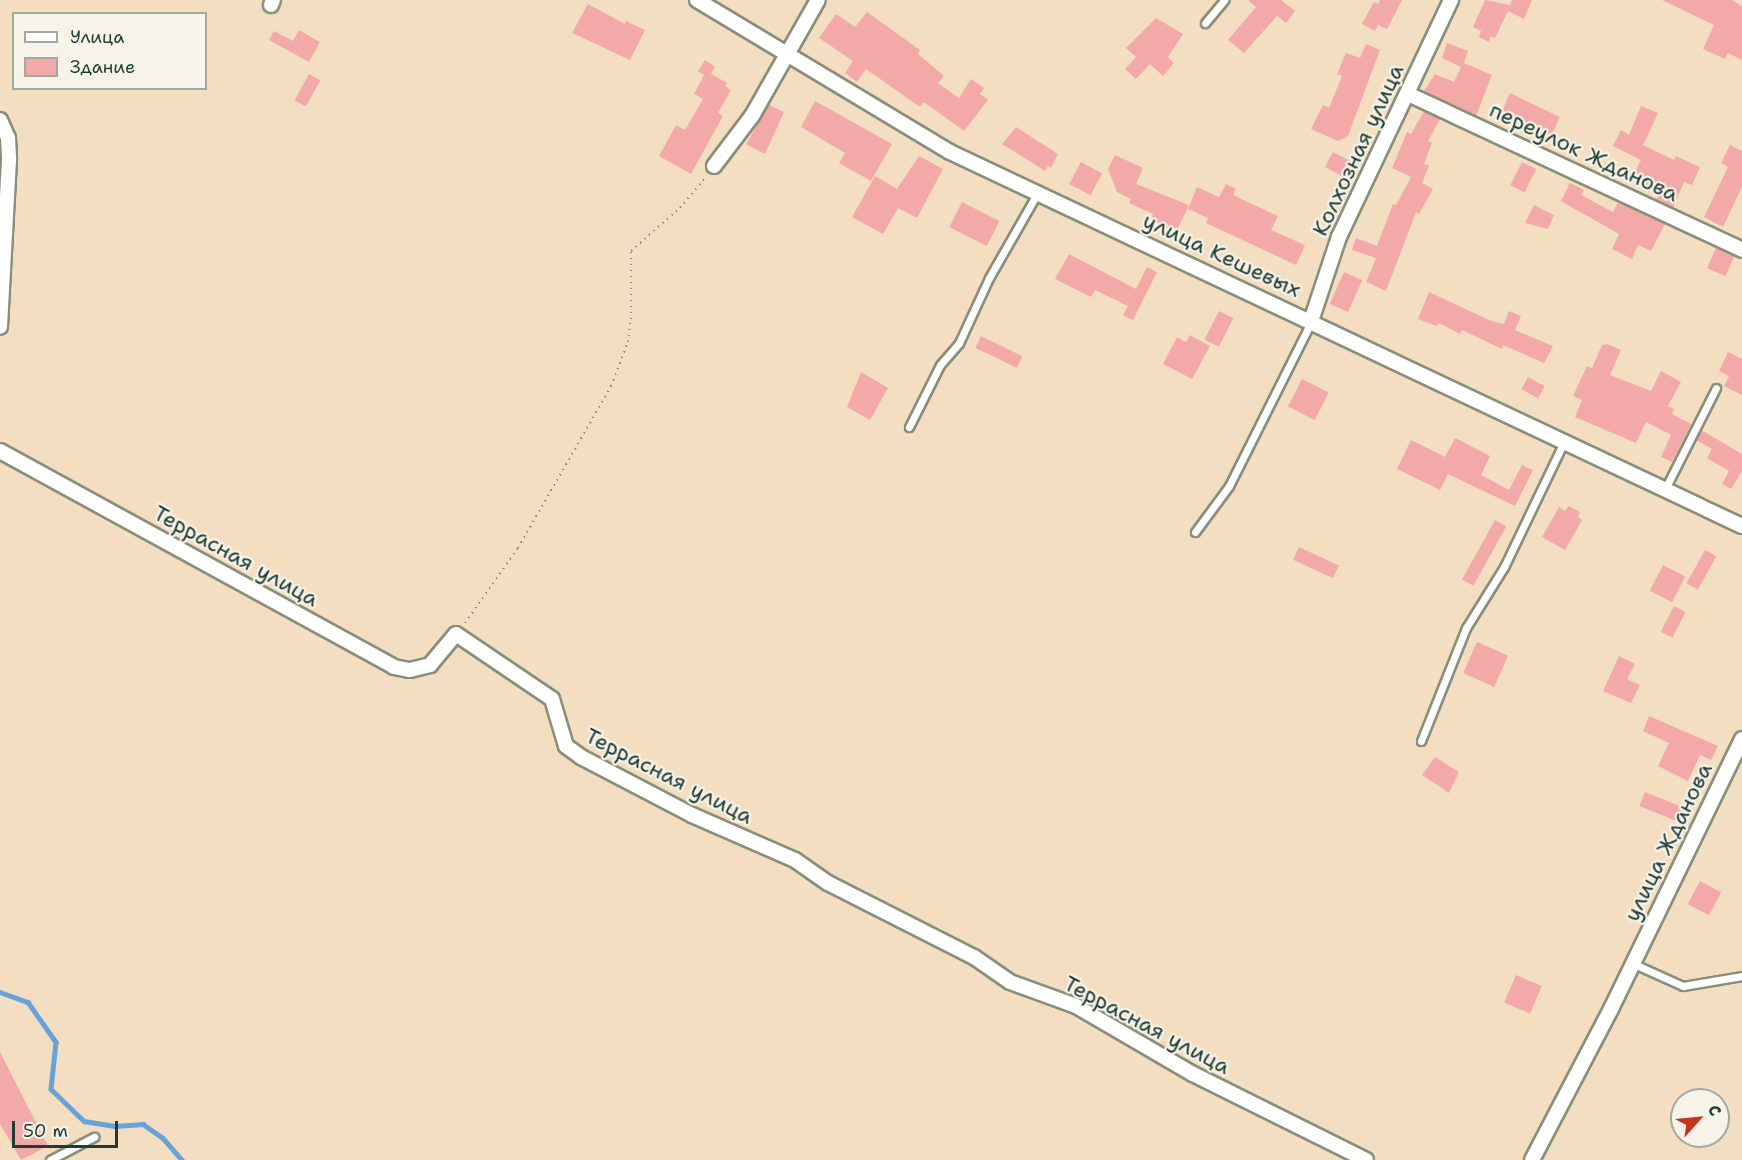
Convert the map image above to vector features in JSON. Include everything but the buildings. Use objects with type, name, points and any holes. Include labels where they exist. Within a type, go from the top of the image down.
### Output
[{"type":"street","name":"улица Кешевых","points":[[697,0],[930,142],[1311,321],[1497,413],[1742,526]]},
{"type":"street","points":[[714,166],[752,116],[818,0]]},
{"type":"street","name":"Колхозная улица","points":[[1311,321],[1339,237],[1451,0]]},
{"type":"street","name":"переулок Жданова","points":[[1408,94],[1742,250]]},
{"type":"street","points":[[0,120],[8,138],[9,160],[0,327]]},
{"type":"street","name":"Террасная улица","points":[[0,451],[394,667],[410,670],[430,665],[456,634],[552,699],[566,746],[581,757],[692,815],[795,860],[828,883],[974,957],[1011,982],[1076,1006],[1192,1074],[1366,1160]]},
{"type":"street","name":"улица Жданова","points":[[1634,964],[1742,738]]},
{"type":"street","points":[[1532,1160],[1634,964]]},
{"type":"lane","points":[[1205,23],[1224,0]]},
{"type":"lane","points":[[909,427],[940,365],[959,343],[989,278],[1038,192]]},
{"type":"lane","points":[[1195,531],[1229,486],[1311,321]]},
{"type":"lane","points":[[1665,489],[1716,388]]},
{"type":"lane","points":[[1421,741],[1466,628],[1504,567],[1564,442]]},
{"type":"lane","points":[[1634,964],[1683,986],[1742,976]]},
{"type":"lane","points":[[50,1160],[94,1137]]},
{"type":"path","points":[[456,634],[518,548],[611,386],[629,330],[630,251],[680,208],[714,166]]},
{"type":"waterway","points":[[0,992],[28,1002],[56,1042],[51,1089],[84,1121],[115,1126],[143,1124],[163,1138],[182,1160]]}]
